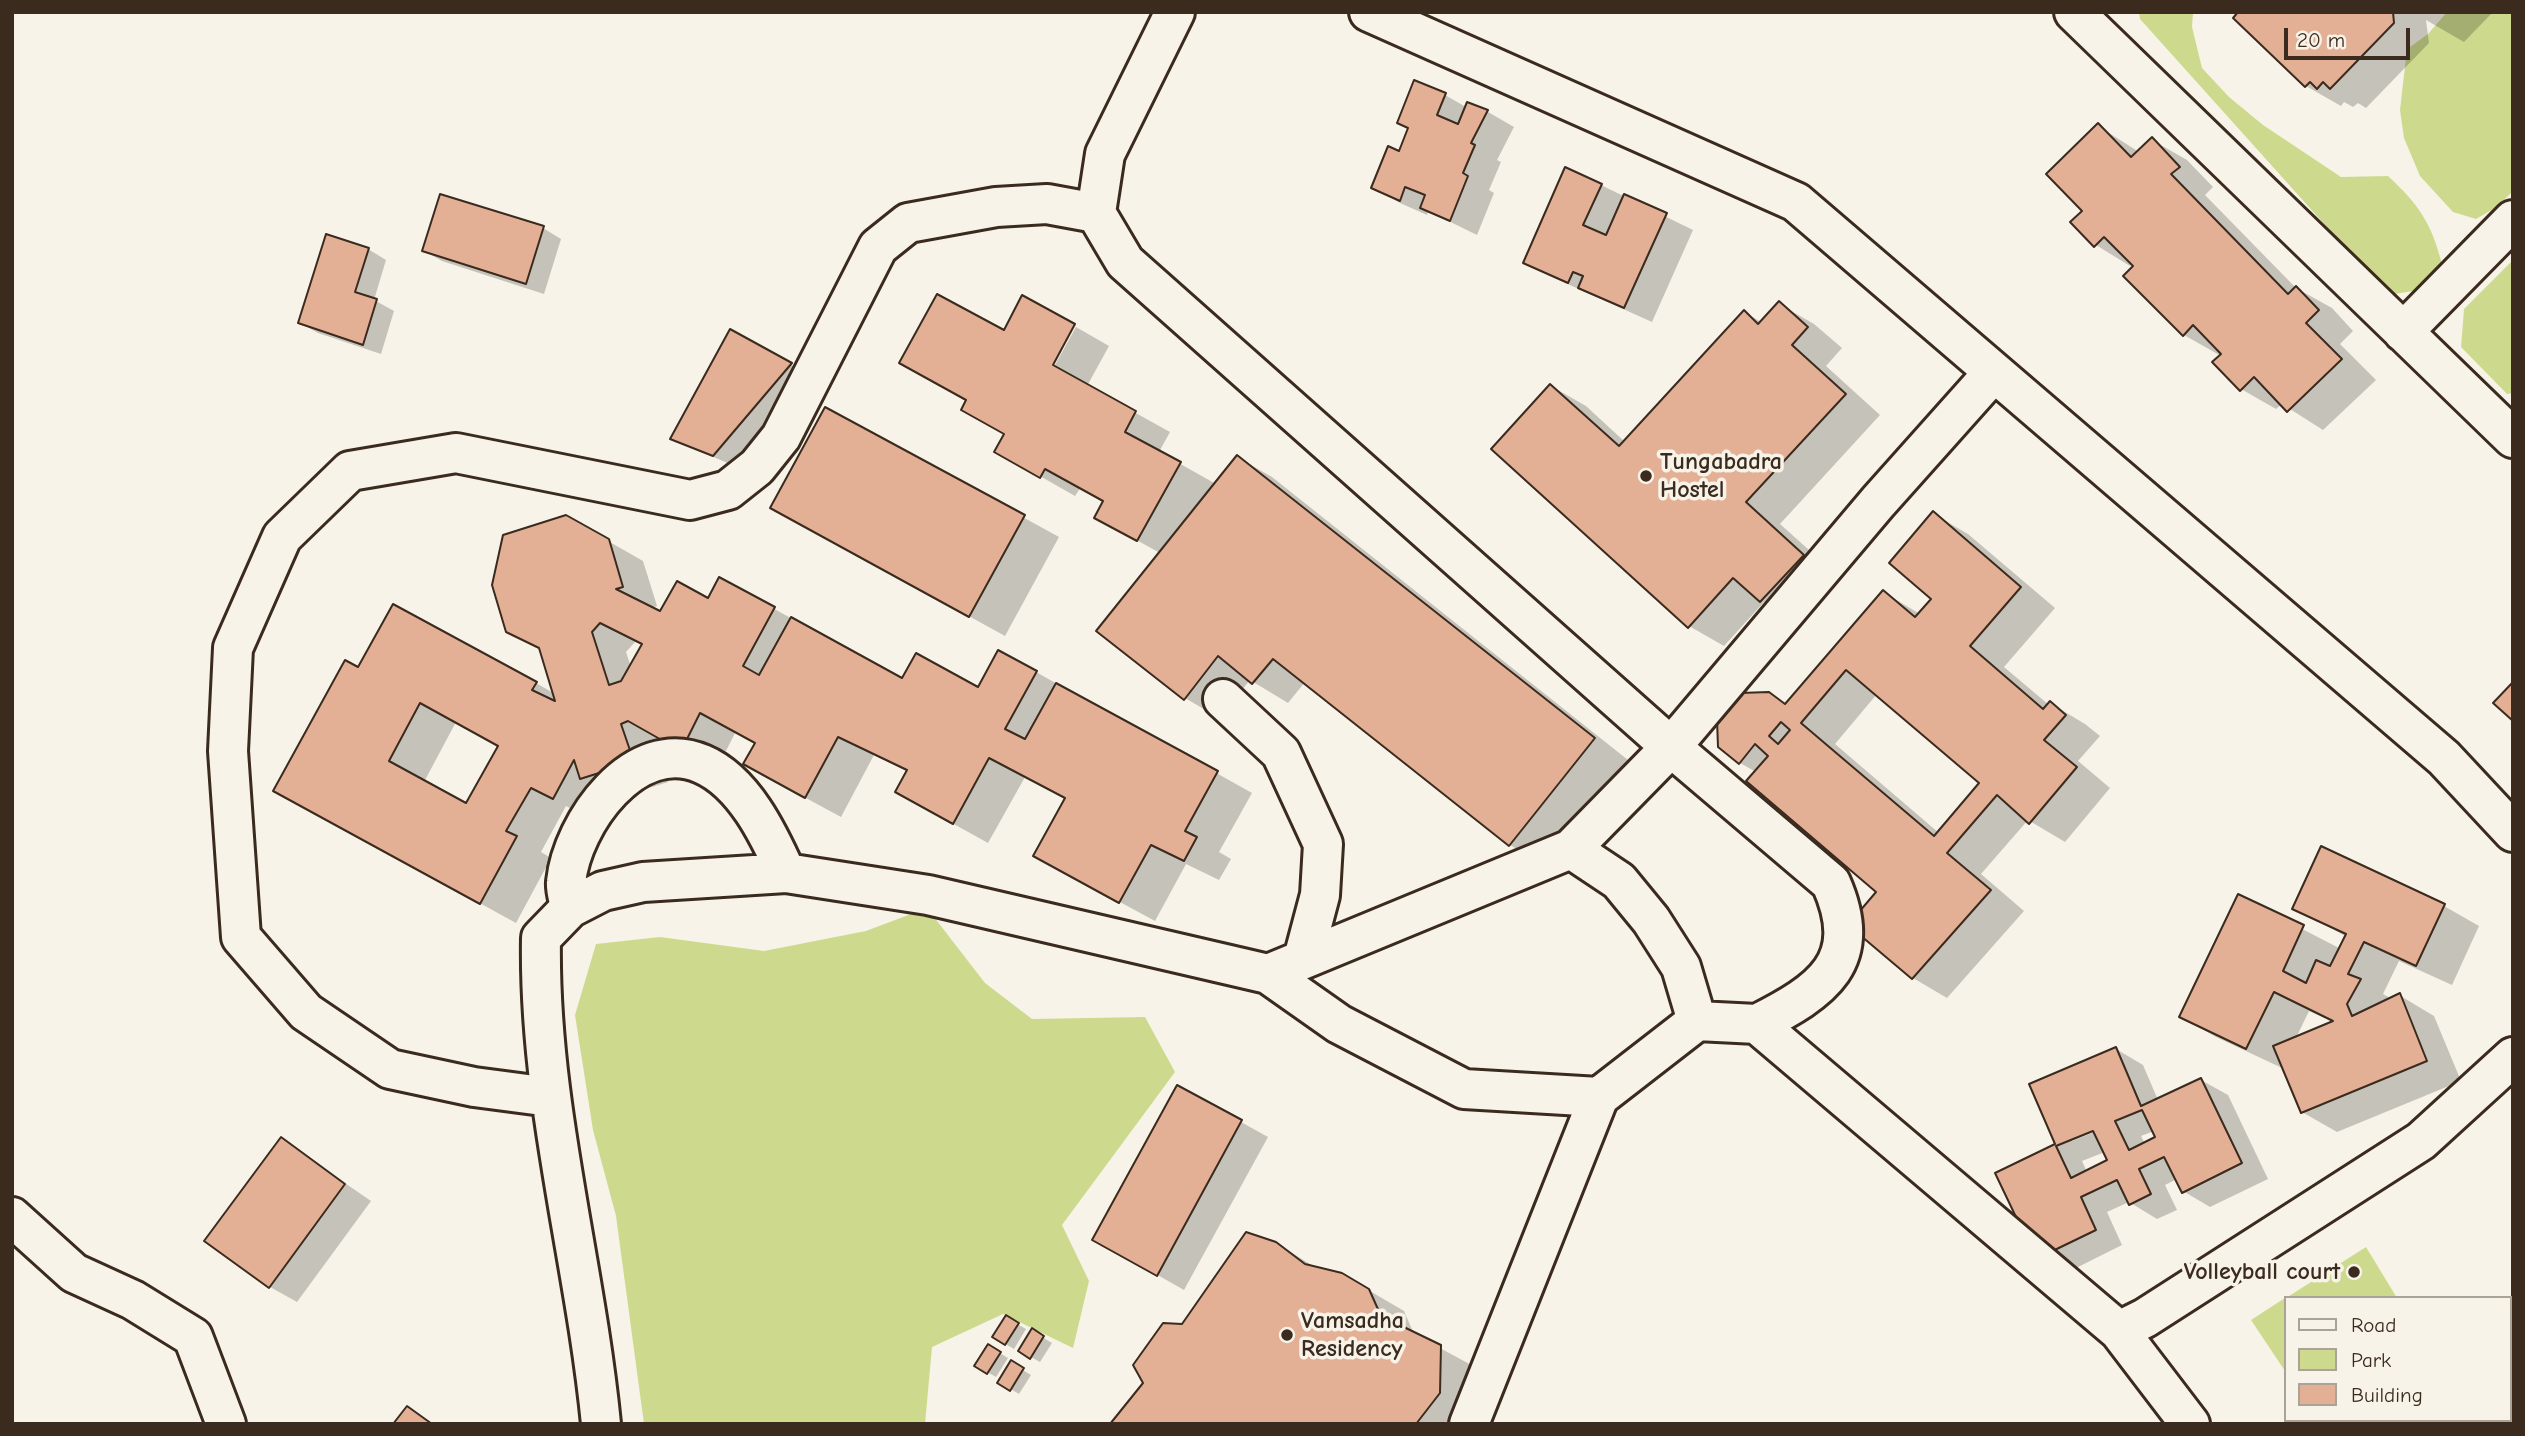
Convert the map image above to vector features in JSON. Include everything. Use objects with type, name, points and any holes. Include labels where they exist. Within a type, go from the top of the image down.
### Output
[{"type":"lane","points":[[1175,12],[1105,154],[1096,212],[1125,262],[1671,747],[1830,883],[1843,910],[1843,944],[1839,963],[1825,981],[1802,1001],[1756,1024],[1696,1021],[1599,1097],[1469,1424]]},
{"type":"lane","points":[[1369,12],[1796,202],[2444,758],[2513,832]]},
{"type":"lane","points":[[2074,12],[2513,438]]},
{"type":"lane","points":[[550,1097],[474,1087],[390,1069],[306,1012],[241,937],[228,751],[233,649],[282,537],[350,471],[456,453],[690,500],[728,490],[757,467],[781,437],[878,247],[908,223],[936,216],[1034,205],[1096,212]]},
{"type":"lane","points":[[2403,332],[2513,220]]},
{"type":"lane","points":[[1268,974],[1571,849],[1671,747],[1878,502],[1994,372]]},
{"type":"lane","points":[[1223,699],[1281,753],[1323,844],[1320,895],[1303,959]]},
{"type":"lane","points":[[570,908],[566,882],[580,836],[596,805],[611,787],[634,772],[659,762],[681,759],[704,764],[729,783],[749,806],[786,873]]},
{"type":"lane","points":[[1571,849],[1619,881],[1651,920],[1681,967],[1696,1021]]},
{"type":"lane","points":[[601,1424],[550,1097],[540,987],[541,938],[570,908],[603,891],[643,882],[786,873],[928,895],[1268,974],[1339,1024],[1464,1088],[1599,1097]]},
{"type":"lane","points":[[1756,1024],[2119,1331],[2190,1424]]},
{"type":"lane","points":[[2119,1331],[2145,1318],[2421,1141],[2513,1057]]},
{"type":"lane","points":[[12,1217],[74,1273],[133,1300],[193,1337],[226,1424]]},
{"type":"green space","points":[[2139,12],[2193,12],[2192,27],[2202,68],[2229,97],[2263,125],[2341,177],[2388,176],[2399,186],[2428,225],[2442,264],[2420,290],[2388,295],[2140,19]]},
{"type":"green space","points":[[2447,12],[2513,12],[2513,191],[2497,207],[2476,219],[2453,212],[2420,176],[2404,138],[2400,110],[2407,49],[2428,34]]},
{"type":"green space","points":[[2513,260],[2513,393],[2507,394],[2461,347],[2464,309]]},
{"type":"green space","points":[[927,908],[985,983],[1032,1019],[1145,1017],[1175,1072],[1062,1225],[1089,1281],[1073,1348],[1003,1314],[932,1347],[925,1424],[644,1424],[616,1216],[593,1130],[575,1015],[596,944],[660,937],[764,951],[866,931]]},
{"type":"green space","name":"Volleyball court","points":[[2366,1247],[2396,1296],[2289,1296]]},
{"type":"green space","name":"Volleyball court","points":[[2284,1299],[2284,1370],[2251,1320]]},
{"type":"building","points":[[2238,12],[2393,12],[2394,23],[2330,89],[2323,82],[2317,89],[2310,82],[2305,87],[2233,18]]},
{"type":"building","points":[[1414,80],[1446,93],[1437,115],[1458,124],[1467,102],[1488,110],[1471,143],[1475,145],[1463,173],[1468,176],[1450,221],[1420,208],[1425,195],[1405,187],[1400,201],[1371,188],[1388,146],[1399,151],[1408,128],[1397,123]]},
{"type":"building","points":[[2098,123],[2131,157],[2152,137],[2180,167],[2171,174],[2288,294],[2296,286],[2319,310],[2306,323],[2342,359],[2287,412],[2254,377],[2240,391],[2212,362],[2221,354],[2193,325],[2183,336],[2123,276],[2133,266],[2104,237],[2094,247],[2070,222],[2082,211],[2046,174]]},
{"type":"building","points":[[1565,167],[1602,184],[1583,225],[1606,235],[1624,194],[1667,213],[1624,308],[1578,288],[1583,276],[1573,272],[1568,283],[1523,263]]},
{"type":"building","points":[[440,194],[544,226],[526,284],[422,251]]},
{"type":"building","points":[[326,234],[369,248],[355,292],[377,299],[363,345],[298,323]]},
{"type":"building","points":[[937,294],[1004,330],[1022,295],[1075,324],[1053,365],[1136,411],[1125,432],[1181,462],[1137,541],[1094,518],[1103,501],[1045,469],[1040,478],[994,452],[1004,434],[961,410],[966,400],[899,363]]},
{"type":"building","name":"Tungabadra Hostel","points":[[1779,301],[1808,327],[1792,345],[1846,394],[1746,502],[1804,555],[1760,602],[1733,578],[1688,628],[1491,449],[1550,384],[1619,446],[1744,310],[1758,324]]},
{"type":"building","points":[[730,329],[792,363],[713,456],[670,439]]},
{"type":"building","points":[[825,407],[1025,515],[969,617],[770,508]]},
{"type":"building","points":[[1237,455],[1595,738],[1509,846],[1273,659],[1252,684],[1218,656],[1184,700],[1096,631]]},
{"type":"building","points":[[1933,511],[2021,587],[1970,646],[2043,709],[2050,701],[2066,715],[2044,740],[2077,767],[2029,824],[1997,795],[1947,853],[1991,890],[1912,979],[1848,925],[1876,892],[1746,781],[1768,756],[1755,744],[1739,764],[1718,747],[1717,720],[1740,693],[1769,692],[1785,704],[1883,590],[1915,617],[1931,599],[1889,563]],"holes":[[[1846,670],[1979,783],[1934,836],[1801,723]],[[1781,722],[1790,730],[1778,744],[1769,736]]]},
{"type":"building","points":[[566,515],[609,539],[623,587],[616,589],[660,611],[677,581],[708,598],[719,577],[775,607],[743,666],[759,675],[791,617],[902,678],[916,653],[978,687],[998,650],[1037,671],[1005,729],[1025,739],[1056,683],[1218,771],[1185,831],[1197,837],[1184,861],[1151,845],[1119,903],[1033,856],[1065,798],[989,758],[953,824],[895,792],[907,770],[838,737],[805,798],[743,764],[755,743],[700,713],[681,751],[628,721],[621,724],[634,762],[580,779],[574,760],[553,799],[531,788],[506,831],[517,836],[480,904],[273,791],[345,660],[358,667],[393,604],[537,682],[532,690],[555,701],[539,648],[506,632],[492,585],[503,535]],"holes":[[[600,623],[642,644],[621,681],[609,685],[592,632]],[[420,703],[498,746],[466,803],[389,761]]]},
{"type":"building","points":[[2513,682],[2513,721],[2493,703]]},
{"type":"building","points":[[2321,846],[2445,904],[2416,966],[2364,942],[2348,974],[2361,979],[2347,1004],[2352,1016],[2400,993],[2427,1061],[2301,1113],[2273,1046],[2333,1021],[2274,992],[2246,1049],[2179,1017],[2238,894],[2304,925],[2283,971],[2306,983],[2316,960],[2330,966],[2346,934],[2292,909]]},
{"type":"building","points":[[2116,1047],[2141,1106],[2201,1078],[2242,1163],[2182,1193],[2164,1157],[2139,1169],[2151,1194],[2129,1205],[2117,1180],[2081,1197],[2096,1230],[2036,1259],[1995,1173],[2055,1144],[2029,1084]],"holes":[[[2142,1110],[2155,1137],[2129,1150],[2115,1121]],[[2093,1131],[2107,1160],[2071,1178],[2056,1146]]]},
{"type":"building","points":[[1177,1085],[1242,1120],[1157,1276],[1092,1240]]},
{"type":"building","points":[[281,1137],[345,1184],[269,1288],[204,1241]]},
{"type":"building","name":"Vamsadha Residency","points":[[1246,1232],[1276,1242],[1305,1264],[1342,1273],[1369,1289],[1381,1316],[1441,1345],[1440,1393],[1416,1424],[1110,1424],[1143,1383],[1133,1365],[1163,1323],[1182,1324]]},
{"type":"building","points":[[1006,1315],[1019,1323],[1005,1345],[992,1337]]},
{"type":"building","points":[[1032,1328],[1044,1336],[1030,1359],[1018,1351]]},
{"type":"building","points":[[988,1344],[1001,1352],[987,1374],[974,1366]]},
{"type":"building","points":[[1011,1360],[1024,1368],[1010,1391],[997,1383]]},
{"type":"building","points":[[407,1406],[432,1424],[393,1424]]},
{"type":"place","name":"Tungabadra Hostel","points":[[1646,476]]},
{"type":"place","name":"Volleyball court","points":[[2354,1272]]},
{"type":"place","name":"Vamsadha Residency","points":[[1287,1335]]}]
